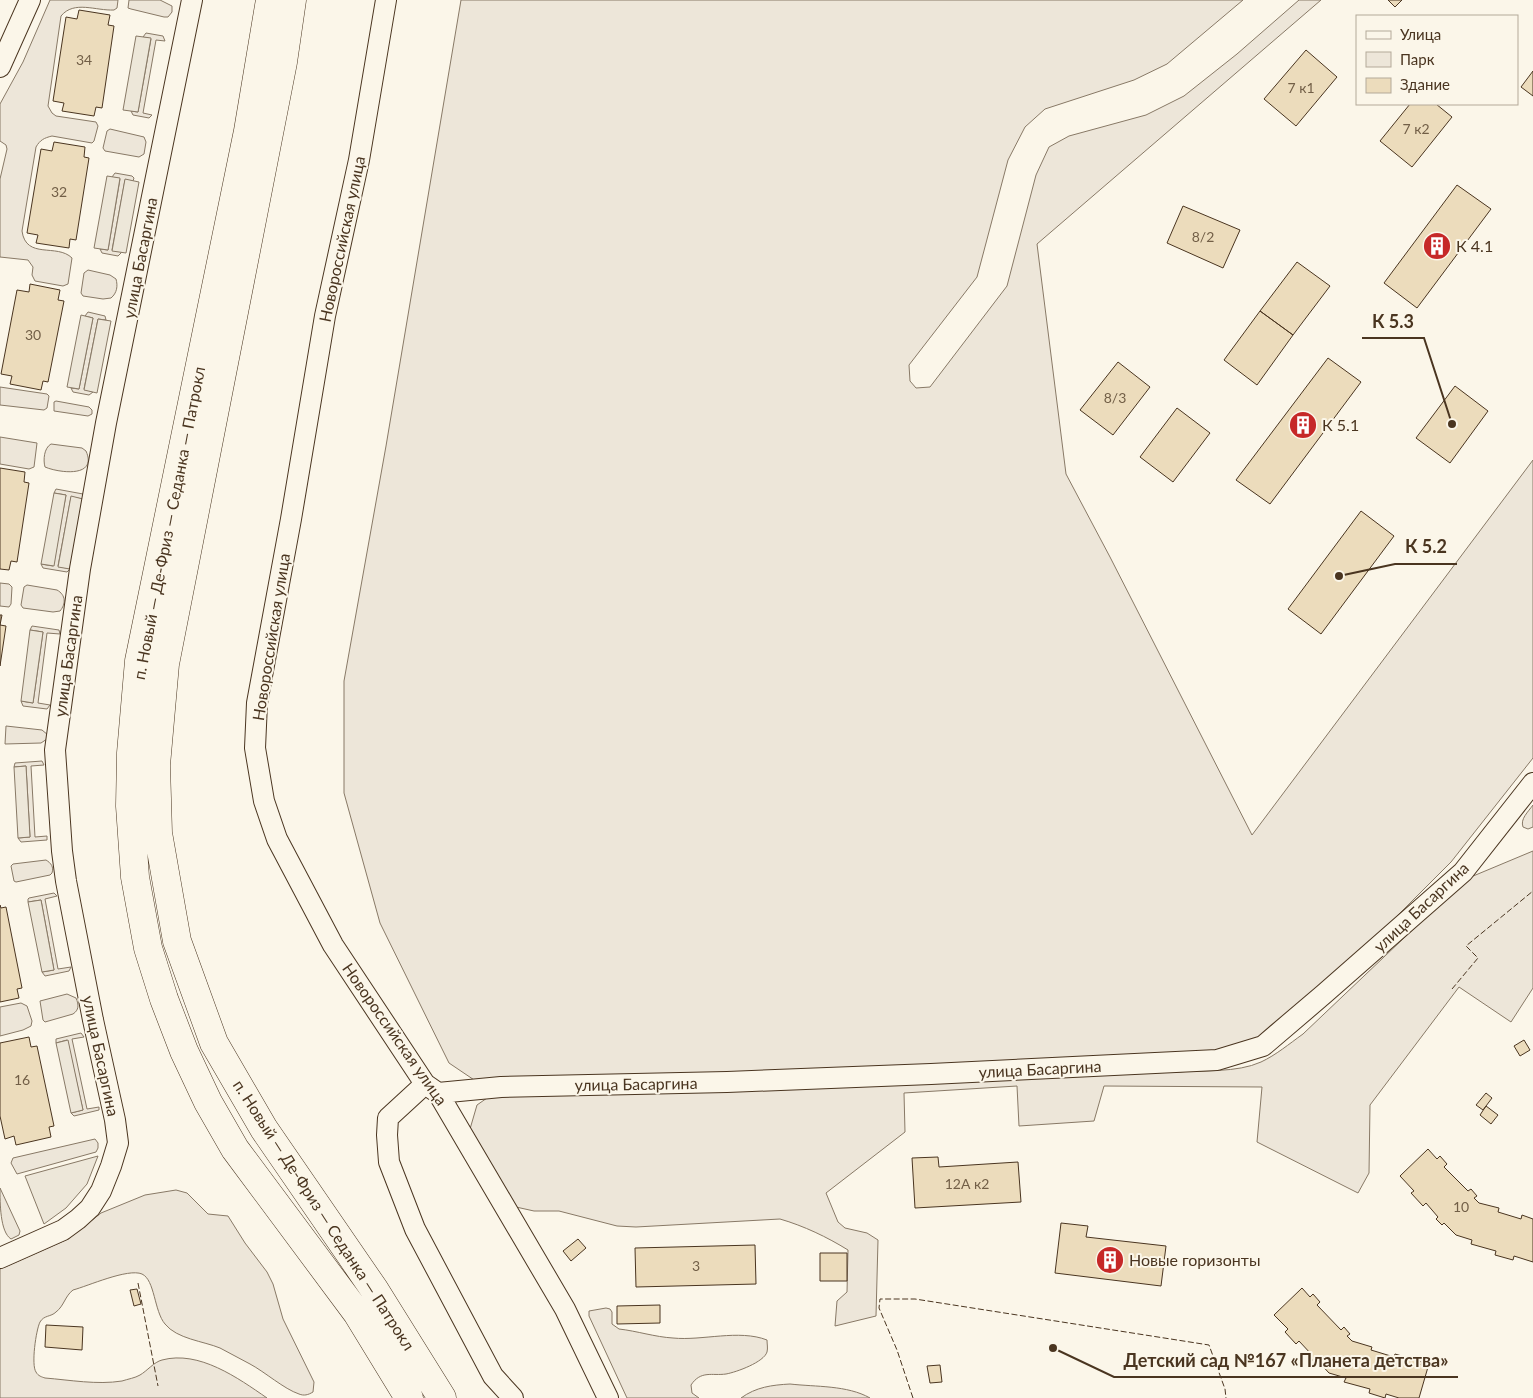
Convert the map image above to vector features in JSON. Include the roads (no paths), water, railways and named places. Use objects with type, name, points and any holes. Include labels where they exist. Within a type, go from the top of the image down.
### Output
[{"type":"highway","name":"п. Новый — Де-Фриз — Седанка — Патрокл","points":[[270,0],[248,132],[138,661],[131,753],[130,806],[135,877],[148,948],[164,999],[184,1051],[208,1102],[235,1149],[357,1314],[409,1398]]},
{"type":"highway","name":"п. Новый — Де-Фриз — Седанка — Патрокл","points":[[292,0],[281,72],[164,664],[156,765],[158,833],[177,941],[214,1043],[264,1129],[374,1289],[442,1398]]},
{"type":"street","points":[[0,67],[30,0]]},
{"type":"street","name":"улица Басаргина","points":[[0,1258],[63,1230],[90,1208],[101,1191],[118,1143],[115,1120],[66,881],[54,750],[80,569],[106,423],[192,0]]},
{"type":"street","name":"Новороссийская улица","points":[[386,0],[359,160],[325,316],[291,519],[256,703],[255,748],[264,801],[277,839],[333,945],[431,1089],[565,1309],[608,1398]]},
{"type":"street","name":"улица Басаргина","points":[[431,1089],[844,1078],[1217,1060],[1263,1046],[1324,994],[1463,872],[1533,783]]},
{"type":"street","points":[[431,1089],[388,1118],[389,1162],[420,1238],[493,1376],[513,1398]]},
{"type":"place","name":"К 4.1","points":[[1437,246]]},
{"type":"place","name":"К 5.3","points":[[1452,424]]},
{"type":"place","name":"К 5.1","points":[[1303,425]]},
{"type":"place","name":"К 5.2","points":[[1339,576]]},
{"type":"place","name":"Новые горизонты","points":[[1110,1260]]},
{"type":"place","name":"Детский сад №167 «Планета детства»","points":[[1053,1348]]}]
